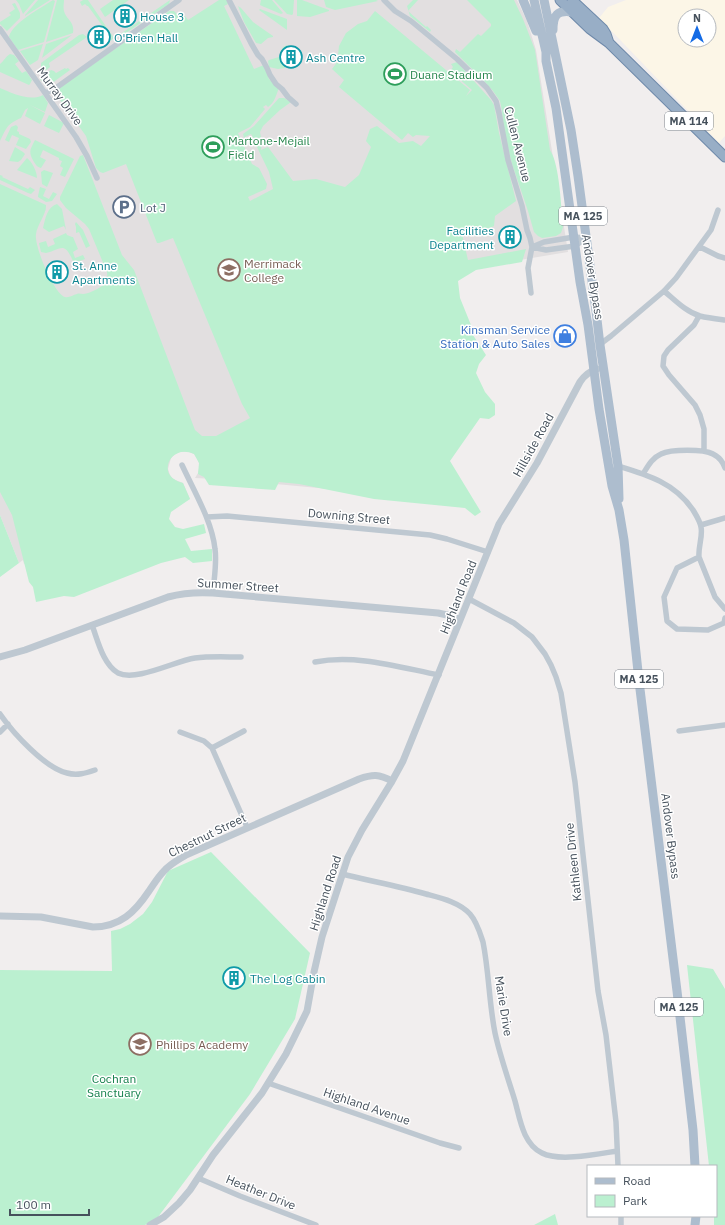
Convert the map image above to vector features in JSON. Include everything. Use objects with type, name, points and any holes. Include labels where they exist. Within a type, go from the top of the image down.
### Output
[{"type":"highway","name":"MA 114","points":[[560,0],[590,29],[609,42],[725,157]]},
{"type":"highway","name":"MA 114","points":[[572,0],[603,29],[609,42]]},
{"type":"main road","name":"MA 125","points":[[523,0],[536,29],[546,61]]},
{"type":"main road","name":"Andover Bypass","points":[[534,0],[546,52],[546,61],[557,115],[580,282],[588,325],[603,367],[618,466],[619,510]]},
{"type":"main road","name":"Andover Bypass","points":[[544,0],[576,164],[596,310],[593,370],[612,486],[619,510],[624,540],[639,681],[678,991],[693,1130],[695,1165]]},
{"type":"main road","points":[[553,45],[554,17],[562,11],[572,12]]},
{"type":"street","points":[[229,0],[254,49],[270,75],[276,84],[296,104]]},
{"type":"street","name":"Cullen Avenue","points":[[384,0],[395,11],[411,21],[457,59],[493,95],[498,106],[508,160],[532,246]]},
{"type":"street","points":[[45,93],[53,90],[176,1]]},
{"type":"street","name":"Murray Drive","points":[[0,30],[80,143],[97,178]]},
{"type":"street","points":[[595,347],[664,291],[676,278],[711,230],[718,210]]},
{"type":"street","points":[[532,246],[544,242],[575,241],[586,238]]},
{"type":"street","points":[[532,246],[546,250],[586,238]]},
{"type":"street","points":[[531,292],[528,268],[532,246]]},
{"type":"street","points":[[700,246],[718,256],[725,258]]},
{"type":"street","points":[[664,291],[685,308],[699,316],[725,320]]},
{"type":"street","points":[[699,316],[694,325],[668,350],[663,359],[663,366],[695,405],[700,415],[704,429],[704,451]]},
{"type":"street","name":"Hillside Road","points":[[491,543],[499,524],[537,463],[583,376],[593,370],[603,367]]},
{"type":"street","points":[[643,474],[655,458],[665,452],[704,451],[714,454],[720,459],[725,468]]},
{"type":"street","points":[[182,465],[207,517],[214,539],[216,550],[216,567],[212,593]]},
{"type":"street","points":[[618,466],[654,478],[674,489],[692,508],[701,525],[699,557],[715,596],[725,609]]},
{"type":"street","name":"Downing Street","points":[[207,517],[227,516],[430,535],[488,552]]},
{"type":"street","points":[[701,525],[725,518]]},
{"type":"street","name":"Highland Road","points":[[150,1225],[164,1217],[190,1190],[213,1155],[251,1108],[290,1047],[307,1012],[322,937],[342,874],[356,839],[403,761],[491,543]]},
{"type":"street","points":[[699,557],[677,568],[664,597],[667,621],[677,630],[708,630],[724,623],[725,618]]},
{"type":"street","name":"Summer Street","points":[[0,657],[25,650],[177,595],[196,592],[438,613],[452,616],[460,620]]},
{"type":"street","name":"Kathleen Drive","points":[[469,599],[514,623],[532,637],[539,645],[551,665],[562,693],[575,782],[598,991],[606,1035],[616,1122],[618,1165]]},
{"type":"street","points":[[92,625],[107,661],[113,668],[123,675],[137,675],[196,658],[241,657]]},
{"type":"street","points":[[315,662],[330,659],[359,660],[439,675]]},
{"type":"street","points":[[0,714],[40,757],[53,767],[68,774],[88,773],[95,770]]},
{"type":"street","points":[[0,732],[8,724]]},
{"type":"street","points":[[679,731],[725,725]]},
{"type":"street","points":[[212,748],[244,731]]},
{"type":"street","points":[[180,732],[200,739],[212,748],[247,827]]},
{"type":"street","name":"Chestnut Street","points":[[0,916],[41,917],[93,927],[114,924],[122,920],[136,909],[163,871],[186,855],[359,779],[379,775],[392,781]]},
{"type":"street","name":"Marie Drive","points":[[342,874],[441,898],[456,904],[470,914],[479,930],[483,942],[496,1033],[508,1079],[526,1137],[537,1150],[552,1156],[562,1157],[617,1151]]},
{"type":"street","name":"Highland Avenue","points":[[268,1083],[440,1143],[459,1148]]},
{"type":"street","name":"Heather Drive","points":[[198,1178],[316,1225]]},
{"type":"shaded area","name":"Merrimack College","points":[[0,0],[517,0],[527,21],[536,50],[568,252],[350,288],[469,502],[233,480],[195,478],[199,469],[197,458],[194,454],[189,452],[179,452],[171,458],[168,469],[173,479],[183,483],[190,499],[24,564],[23,560],[19,563],[0,515]]},
{"type":"shaded area","points":[[626,0],[725,0],[725,136],[719,143],[599,18],[608,7]]},
{"type":"green space","points":[[16,0],[35,0],[23,14]]},
{"type":"green space","points":[[38,0],[50,0],[25,16],[25,15]]},
{"type":"green space","points":[[53,0],[55,1],[44,42],[18,50],[9,37],[15,26]]},
{"type":"green space","points":[[57,0],[64,0],[64,11],[72,23],[73,33],[46,42]]},
{"type":"green space","points":[[83,0],[88,0],[114,38],[102,47],[100,44],[109,38],[112,38],[88,6],[85,4],[82,6],[80,2]]},
{"type":"green space","points":[[113,0],[129,0],[105,17],[100,9]]},
{"type":"green space","points":[[170,0],[169,4],[123,35],[119,35]]},
{"type":"green space","name":"Merrimack College","points":[[219,0],[227,0],[228,4],[224,6],[254,69],[264,65],[269,79],[279,88],[272,103],[268,107],[266,105],[263,107],[265,109],[250,127],[238,133],[252,164],[259,168],[267,184],[266,189],[248,197],[250,201],[273,189],[269,172],[256,145],[258,143],[256,139],[254,139],[251,134],[245,137],[245,141],[243,134],[254,126],[279,98],[284,98],[291,102],[263,126],[260,132],[262,143],[261,150],[268,147],[293,181],[316,179],[345,187],[359,175],[371,147],[366,141],[370,129],[377,126],[399,143],[413,141],[421,146],[430,136],[416,135],[413,137],[408,133],[402,140],[339,87],[344,80],[332,69],[338,61],[339,46],[346,33],[358,24],[367,21],[375,11],[470,90],[466,96],[472,90],[450,71],[453,67],[451,64],[457,62],[494,105],[499,133],[516,201],[495,216],[494,226],[462,234],[468,260],[526,249],[522,262],[476,270],[458,281],[460,298],[471,325],[471,332],[486,355],[479,364],[476,373],[485,392],[495,404],[495,415],[489,419],[480,418],[450,461],[481,512],[475,516],[465,508],[374,499],[299,484],[279,482],[275,490],[209,485],[204,477],[198,474],[199,463],[194,454],[180,452],[170,459],[168,469],[170,475],[174,479],[183,483],[190,499],[171,512],[169,519],[175,527],[183,529],[204,524],[206,533],[185,539],[191,551],[212,549],[212,561],[193,563],[185,557],[161,563],[74,597],[64,596],[36,602],[33,587],[29,582],[12,515],[0,492],[0,184],[46,205],[45,212],[37,230],[36,240],[41,258],[50,279],[61,294],[65,297],[70,297],[90,292],[108,282],[107,272],[89,229],[66,208],[60,200],[60,197],[80,156],[83,155],[122,255],[134,270],[195,430],[202,436],[216,436],[250,418],[242,404],[173,238],[157,243],[126,164],[103,173],[96,168],[86,136],[55,93],[55,91],[169,11],[174,11],[179,16],[185,16],[188,20]]},
{"type":"green space","points":[[261,0],[272,0],[283,13],[281,14],[260,5]]},
{"type":"green space","points":[[274,0],[294,0],[293,14],[287,14]]},
{"type":"green space","points":[[297,0],[302,0],[329,11],[310,17],[297,16]]},
{"type":"green space","points":[[324,0],[378,1],[335,10],[326,7]]},
{"type":"green space","points":[[413,0],[418,0],[408,11],[407,6]]},
{"type":"green space","points":[[467,0],[514,0],[535,50],[550,150],[556,166],[560,187],[563,227],[561,233],[556,236],[542,238],[534,232],[512,164],[503,128],[500,101],[484,81],[455,52],[456,49],[460,52],[478,34],[481,36],[491,26],[491,24]]},
{"type":"green space","points":[[15,3],[20,13],[20,18],[7,31],[0,24],[0,22],[11,15],[9,13],[15,9],[12,4]]},
{"type":"green space","points":[[238,6],[253,22],[273,37],[268,38],[261,44],[256,43],[244,22]]},
{"type":"green space","points":[[260,9],[287,19],[287,30],[259,10]]},
{"type":"green space","points":[[409,12],[426,27],[427,26],[431,30],[430,32],[410,16]]},
{"type":"green space","points":[[83,34],[87,37],[49,63],[50,67],[41,74],[41,63],[79,35]]},
{"type":"green space","points":[[72,35],[42,58],[46,44]]},
{"type":"green space","points":[[43,44],[38,60],[30,65],[20,51]]},
{"type":"green space","points":[[287,45],[285,68],[278,69],[269,67],[268,61],[279,57],[283,47]]},
{"type":"green space","points":[[10,54],[14,55],[19,61],[15,64],[22,73],[26,71],[32,80],[29,85],[0,72],[0,64]]},
{"type":"green space","points":[[65,68],[70,70],[48,86],[45,85],[40,79],[51,70],[56,73]]},
{"type":"green space","points":[[0,88],[15,94],[32,98],[43,95],[48,103],[45,112],[30,105],[45,113],[40,124],[25,116],[28,108],[25,110],[21,118],[8,126],[0,141]]},
{"type":"green space","points":[[49,115],[64,123],[59,133],[44,126]]},
{"type":"green space","points":[[16,125],[18,127],[17,131],[19,134],[30,139],[31,142],[26,149],[16,145],[19,138],[12,135],[9,142],[5,140],[11,127]]},
{"type":"green space","points":[[35,140],[74,159],[65,177],[60,175],[63,168],[60,166],[62,161],[43,150],[40,157],[46,160],[41,168],[36,165],[30,153]]},
{"type":"green space","points":[[15,147],[25,154],[18,162],[9,161]]},
{"type":"green space","points":[[27,158],[34,167],[37,178],[17,170]]},
{"type":"green space","points":[[44,170],[53,173],[47,187],[42,184],[41,172]]},
{"type":"green space","points":[[0,175],[28,189],[30,187],[35,190],[31,194],[28,193],[0,180]]},
{"type":"green space","points":[[40,187],[46,189],[43,196],[49,199],[53,192],[57,194],[52,201],[46,202],[38,197]]},
{"type":"green space","points":[[57,204],[62,209],[66,230],[64,226],[49,232],[43,228],[47,214],[51,208]]},
{"type":"green space","points":[[76,222],[83,230],[90,246],[86,248],[79,232],[76,233]]},
{"type":"green space","points":[[66,233],[67,235],[73,237],[78,249],[73,252],[75,258],[83,255],[85,259],[77,262],[73,261],[67,251],[62,248],[46,253],[41,252],[39,243],[46,241],[48,247],[55,244],[53,239]]},
{"type":"green space","points":[[0,515],[19,563],[0,577]]},
{"type":"green space","name":"Cochran Sanctuary","points":[[211,852],[310,953],[295,1019],[250,1094],[158,1217],[145,1225],[0,1225],[0,970],[112,971],[111,931],[120,929],[130,924],[143,914],[152,902],[168,871]]},
{"type":"green space","points":[[687,965],[713,969],[725,989],[725,1225],[714,1225],[714,1217],[717,1217],[717,1165],[709,1165]]},
{"type":"green space","points":[[555,1214],[558,1225],[534,1225]]},
{"type":"place","name":"House 3","points":[[125,16]]},
{"type":"place","name":"O'Brien Hall","points":[[99,37]]},
{"type":"place","name":"Ash Centre","points":[[291,57]]},
{"type":"place","name":"Duane Stadium","points":[[395,74]]},
{"type":"place","name":"Martone-Mejail Field","points":[[213,147]]},
{"type":"place","name":"Lot J","points":[[124,207]]},
{"type":"place","name":"Facilities Department","points":[[510,237]]},
{"type":"place","name":"Merrimack College","points":[[229,270]]},
{"type":"place","name":"St. Anne Apartments","points":[[57,272]]},
{"type":"place","name":"Kinsman Service Station & Auto Sales","points":[[565,336]]},
{"type":"place","name":"The Log Cabin","points":[[234,978]]},
{"type":"place","name":"Phillips Academy","points":[[140,1044]]}]
